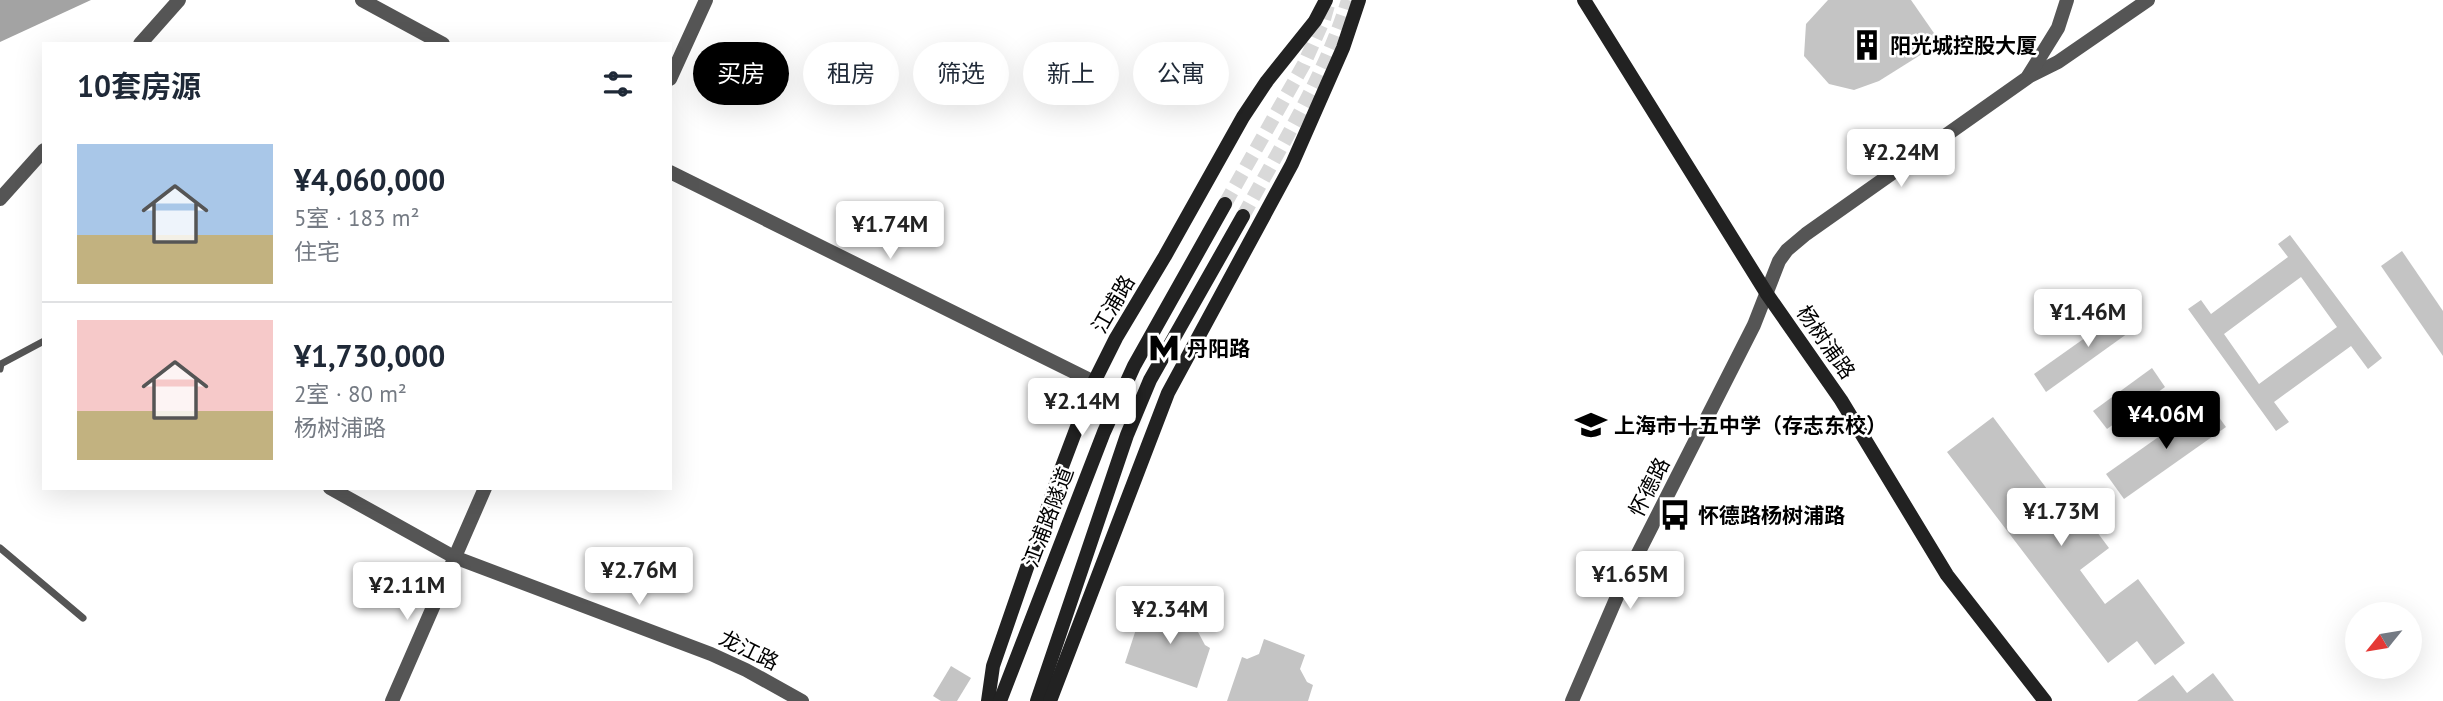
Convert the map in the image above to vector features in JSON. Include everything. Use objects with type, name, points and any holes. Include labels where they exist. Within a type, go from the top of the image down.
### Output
[{"type":"main road","name":"江浦路","points":[[988,701],[993,666],[1094,382],[1116,338],[1166,256],[1243,117],[1267,81],[1315,21],[1326,0]]},
{"type":"main road","name":"杨树浦路","points":[[1584,0],[1767,293],[1842,400],[1947,575],[2045,701]]},
{"type":"main road","points":[[1050,701],[1168,394],[1292,164],[1343,48],[1358,1]]},
{"type":"main road","name":"江浦路隧道","points":[[1000,701],[1094,457],[1134,366],[1226,204]]},
{"type":"main road","points":[[1037,701],[1131,424],[1150,380],[1243,216]]},
{"type":"street","points":[[141,42],[179,0]]},
{"type":"street","points":[[362,0],[439,42]]},
{"type":"street","points":[[672,75],[706,0]]},
{"type":"street","points":[[2027,78],[2058,28],[2067,0]]},
{"type":"street","points":[[2027,78],[2058,62],[2148,0]]},
{"type":"street","name":"怀德路","points":[[1572,701],[1622,585],[1754,325],[1779,261],[1794,243],[2027,78]]},
{"type":"street","points":[[0,199],[42,152]]},
{"type":"street","points":[[672,173],[1094,382]]},
{"type":"street","name":"龙江路","points":[[334,490],[454,557],[711,654],[802,701]]},
{"type":"street","points":[[392,701],[484,490]]},
{"type":"lane","points":[[0,369],[1,365],[42,342]]},
{"type":"lane","points":[[0,548],[83,618]]},
{"type":"shaded area","points":[[0,0],[91,0],[0,42]]},
{"type":"building","name":"阳光城控股大厦","points":[[1828,0],[1911,0],[1936,36],[1922,54],[1879,81],[1854,90],[1829,84],[1804,56],[1806,24]]},
{"type":"building","points":[[2290,235],[2382,358],[2368,369],[2351,346],[2274,402],[2289,422],[2276,431],[2188,309],[2201,300],[2211,314],[2288,257],[2278,244]],"holes":[[[2301,277],[2337,327],[2259,384],[2224,334]]]},
{"type":"building","points":[[2402,251],[2443,311],[2443,356],[2381,266]]},
{"type":"building","points":[[2130,306],[2142,323],[2046,392],[2034,374]]},
{"type":"building","points":[[2152,368],[2165,387],[2107,429],[2093,411]]},
{"type":"building","points":[[2208,402],[2226,427],[2124,499],[2106,474]]},
{"type":"building","points":[[1993,417],[2071,521],[2082,512],[2109,548],[2080,570],[2105,604],[2138,579],[2185,643],[2155,665],[2137,641],[2108,663],[1947,452]]},
{"type":"building","points":[[1161,603],[1203,618],[1198,632],[1205,645],[1210,648],[1197,688],[1125,663],[1139,620],[1144,622],[1156,617]]},
{"type":"building","points":[[1264,639],[1305,655],[1300,669],[1307,682],[1313,685],[1308,701],[1227,701],[1242,657],[1247,659],[1259,654]]},
{"type":"building","points":[[951,666],[971,678],[957,701],[941,701],[933,696]]},
{"type":"building","points":[[2213,673],[2234,701],[2137,701],[2173,675],[2187,693]]},
{"type":"tunnel","points":[[1243,216],[1315,83],[1348,0]]},
{"type":"tunnel","points":[[1225,204],[1304,64],[1328,5]]},
{"type":"place","name":"阳光城控股大厦","points":[[1867,45]]},
{"type":"place","name":"丹阳路","points":[[1164,348]]},
{"type":"place","name":"上海市十五中学（存志东校）","points":[[1591,425]]},
{"type":"place","name":"怀德路杨树浦路","points":[[1675,515]]}]
